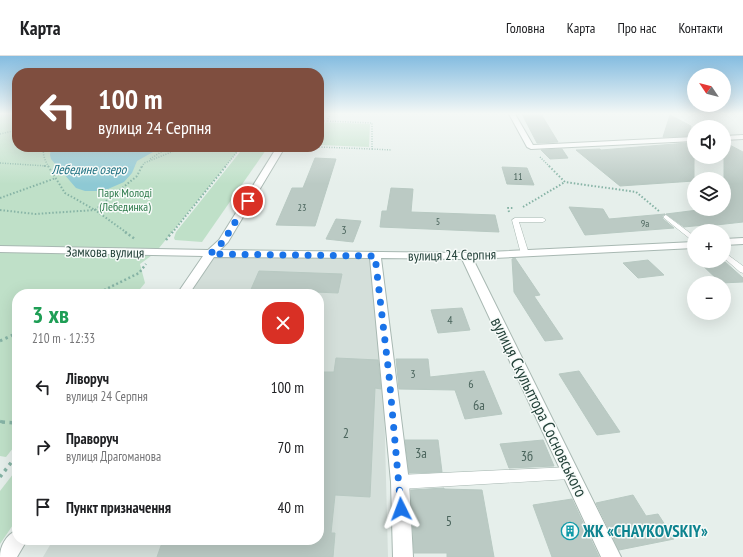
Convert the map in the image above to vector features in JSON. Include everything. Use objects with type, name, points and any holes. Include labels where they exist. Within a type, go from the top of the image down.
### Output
[{"type":"street","points":[[525,137],[531,147],[687,139]]},
{"type":"street","points":[[186,289],[210,254],[223,242],[278,152]]},
{"type":"street","points":[[731,241],[743,240]]},
{"type":"street","name":"вулиця 24 Серпня","points":[[210,254],[466,256],[687,245]]},
{"type":"street","name":"Замкова вулиця","points":[[0,249],[210,254]]},
{"type":"street","points":[[375,256],[400,482],[403,557]]},
{"type":"street","name":"вулиця Скульптора Сосновського","points":[[466,256],[611,557]]},
{"type":"street","points":[[6,557],[14,545]]},
{"type":"lane","points":[[666,217],[687,234]]},
{"type":"lane","points":[[525,254],[515,220],[543,220]]},
{"type":"lane","points":[[731,260],[743,270]]},
{"type":"lane","points":[[400,482],[570,473]]},
{"type":"path","points":[[372,137],[372,149]]},
{"type":"path","points":[[324,147],[392,150]]},
{"type":"path","points":[[531,147],[565,182],[636,192],[666,217]]},
{"type":"path","points":[[43,152],[44,161],[65,192],[95,210],[136,241]]},
{"type":"path","points":[[0,210],[51,214],[95,210],[136,176],[144,163],[161,152]]},
{"type":"path","points":[[144,163],[172,152]]},
{"type":"path","points":[[163,243],[237,152]]},
{"type":"path","points":[[0,163],[47,166]]},
{"type":"path","points":[[0,198],[56,178]]},
{"type":"path","points":[[527,204],[565,182]]},
{"type":"path","points":[[106,289],[139,273],[149,260]]},
{"type":"path","points":[[0,341],[12,335]]},
{"type":"path","points":[[0,421],[12,424]]},
{"type":"path","points":[[0,477],[12,462]]},
{"type":"shaded area","points":[[210,254],[375,256],[383,360],[388,557],[43,557],[50,545],[324,545],[324,289],[186,289]]},
{"type":"green space","name":"Парк Молоді (Лебединка)","points":[[0,137],[12,137],[12,152],[237,152],[155,253],[140,264],[145,283],[140,289],[12,289],[12,449],[6,457],[0,456]]},
{"type":"green space","points":[[324,137],[369,137],[369,147],[324,145]]},
{"type":"green space","points":[[240,152],[265,152],[202,242],[175,240],[174,238],[176,232]]},
{"type":"green space","points":[[12,475],[12,526],[0,544],[0,491]]},
{"type":"water","name":"Лебедине озеро","points":[[50,152],[153,152],[137,161],[132,173],[124,182],[108,189],[98,191],[85,191],[76,188],[51,159]]},
{"type":"building","points":[[534,137],[555,137],[558,142],[537,143]]},
{"type":"building","points":[[687,143],[687,164],[694,164],[694,172],[687,172],[687,181],[620,186],[576,150],[601,150]]},
{"type":"building","points":[[731,146],[743,152],[743,222],[725,224],[687,224],[687,227],[684,227],[666,214],[687,211],[687,216],[731,216],[731,172],[724,172],[724,164],[731,164]]},
{"type":"building","points":[[562,149],[568,158],[550,159],[541,150]]},
{"type":"building","points":[[315,158],[336,159],[315,226],[276,225],[292,188],[303,188]]},
{"type":"building","points":[[502,167],[527,168],[534,185],[507,184]]},
{"type":"building","points":[[391,188],[413,189],[411,212],[495,215],[499,232],[380,227],[382,211],[387,211]]},
{"type":"building","points":[[569,207],[603,209],[609,219],[665,214],[662,216],[663,219],[674,228],[585,235]]},
{"type":"building","points":[[336,219],[361,221],[353,242],[326,239]]},
{"type":"building","points":[[515,258],[540,295],[534,296],[563,339],[545,341],[514,292],[512,259]]},
{"type":"building","points":[[648,260],[664,275],[638,278],[623,263]]},
{"type":"building","points":[[731,267],[743,278],[743,282],[731,283],[731,276],[714,276],[705,268]]},
{"type":"building","points":[[259,271],[342,274],[338,293],[324,292],[324,289],[251,289]]},
{"type":"building","points":[[462,308],[470,330],[438,333],[431,310]]},
{"type":"building","points":[[336,358],[378,360],[381,389],[375,388],[370,497],[335,495],[331,533],[335,533],[333,557],[157,557],[161,545],[324,545],[324,372],[334,372]]},
{"type":"building","points":[[396,359],[428,359],[430,377],[484,371],[502,414],[465,419],[455,390],[399,389]]},
{"type":"building","points":[[579,371],[620,432],[597,435],[559,374]]},
{"type":"building","points":[[405,440],[438,440],[442,472],[409,473]]},
{"type":"building","points":[[543,440],[554,466],[509,468],[500,444]]},
{"type":"building","points":[[444,488],[482,490],[494,557],[447,557],[447,553],[414,553],[411,490]]},
{"type":"building","points":[[633,495],[646,516],[658,514],[674,539],[619,550],[596,503]]},
{"type":"building","name":"ЖК «CHAYKOVSKIY»","points":[[572,499],[599,557],[552,557],[533,505]]},
{"type":"place","name":"ЖК «CHAYKOVSKIY»","points":[[570,531]]},
{"type":"route","points":[[248,201],[223,242],[210,254],[375,256],[400,482],[401,509]]}]
